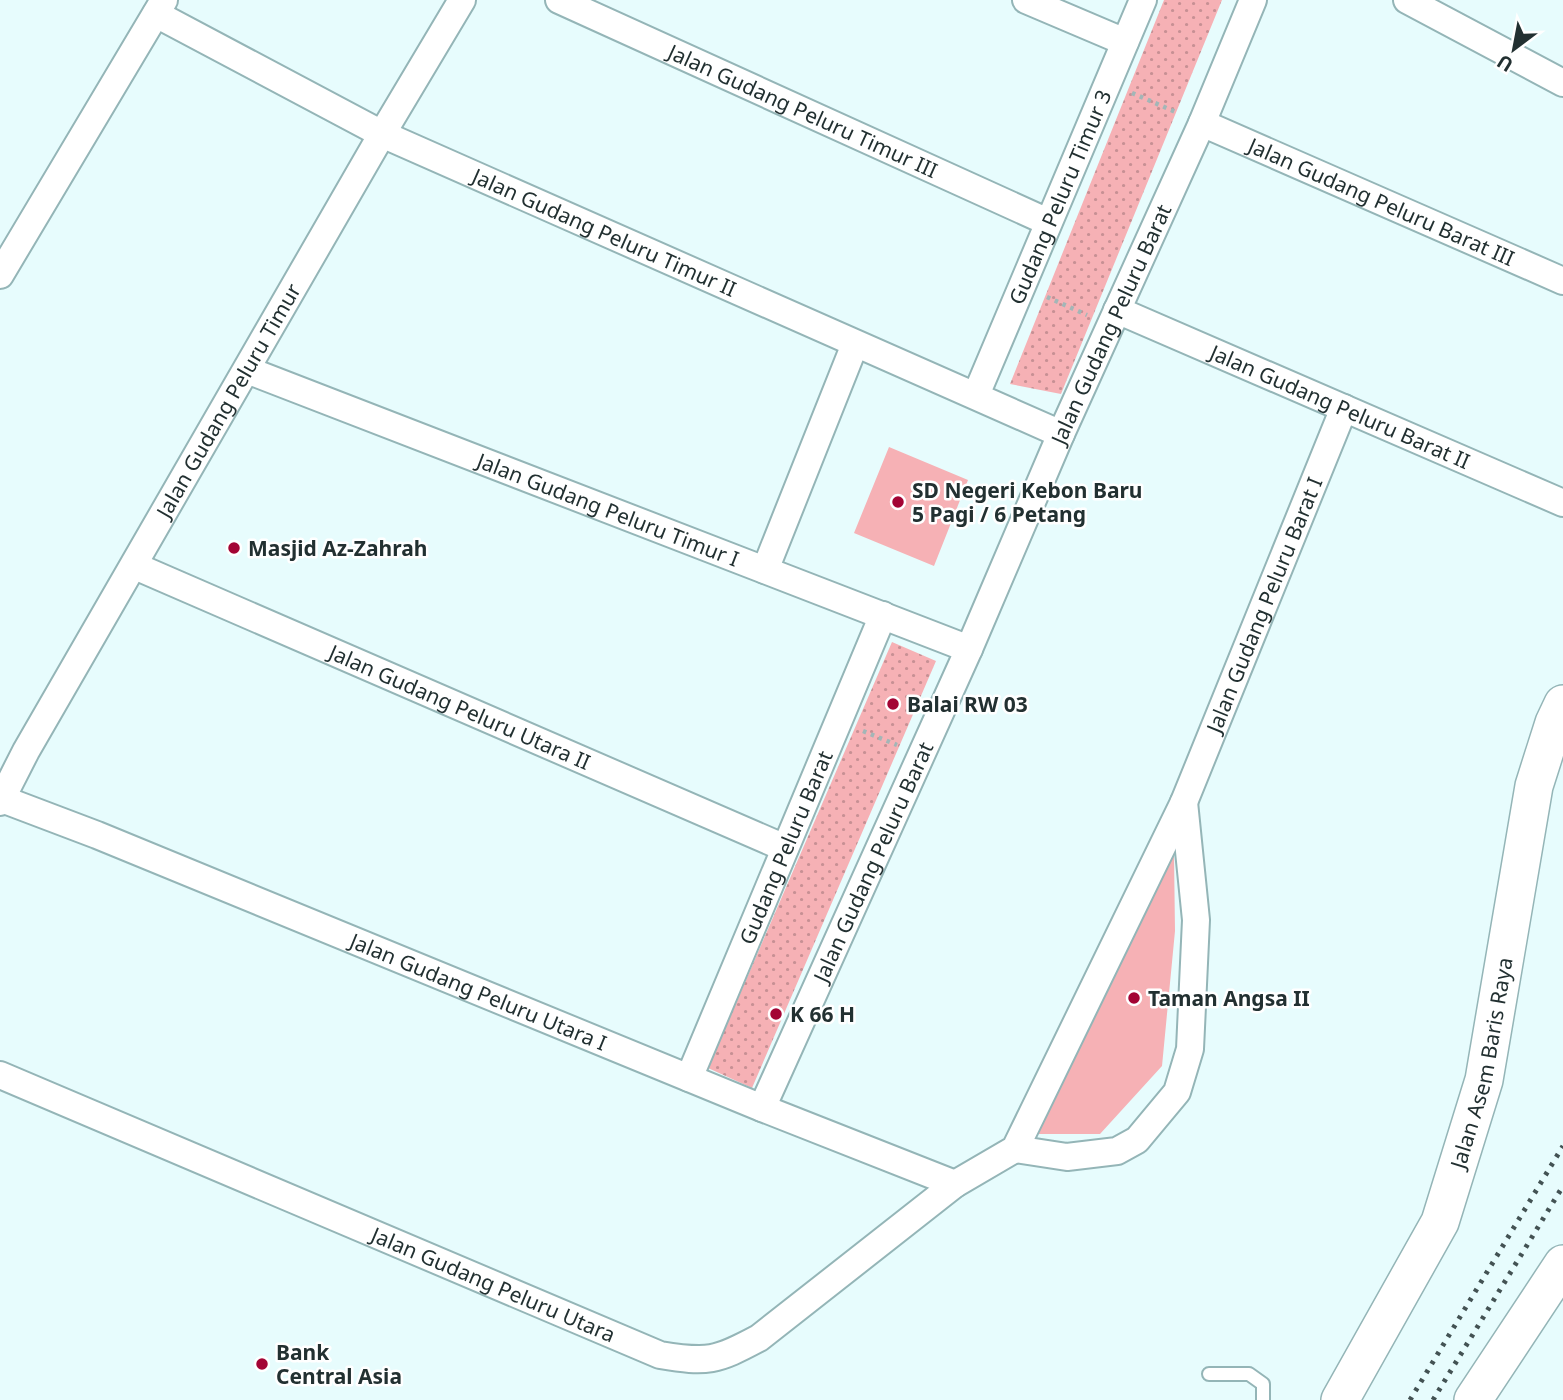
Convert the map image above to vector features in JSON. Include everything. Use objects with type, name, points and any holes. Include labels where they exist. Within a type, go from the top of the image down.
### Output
[{"type":"street","name":"Jalan Gudang Peluru Timur","points":[[1,800],[26,751],[462,0]]},
{"type":"street","name":"Jalan Gudang Peluru Timur III","points":[[559,0],[600,9],[1048,222]]},
{"type":"street","points":[[1026,0],[1125,43]]},
{"type":"street","name":"Gudang Peluru Timur 3","points":[[976,395],[1143,0]]},
{"type":"street","name":"Jalan Gudang Peluru Barat","points":[[762,1108],[969,649],[1061,434],[1202,123],[1253,0]]},
{"type":"street","points":[[1407,0],[1563,83]]},
{"type":"street","name":"Jalan Gudang Peluru Timur II","points":[[160,7],[382,134],[1061,434]]},
{"type":"street","points":[[0,275],[160,7]]},
{"type":"street","name":"Jalan Gudang Peluru Barat III","points":[[1202,123],[1563,281]]},
{"type":"street","name":"Jalan Gudang Peluru Barat II","points":[[1114,318],[1344,408],[1563,503]]},
{"type":"street","points":[[765,570],[855,344]]},
{"type":"street","name":"Jalan Gudang Peluru Timur I","points":[[247,370],[969,649]]},
{"type":"street","name":"Jalan Gudang Peluru Barat I","points":[[1184,802],[1196,920],[1190,1049],[1177,1092],[1137,1140],[1117,1152],[1067,1157],[1015,1149],[1184,802],[1344,408]]},
{"type":"street","name":"Jalan Gudang Peluru Utara II","points":[[135,566],[785,848]]},
{"type":"street","name":"Gudang Peluru Barat","points":[[689,1078],[883,615]]},
{"type":"street","name":"Jalan Asem Baris Raya","points":[[1340,1400],[1440,1222],[1484,1080],[1534,786],[1560,719]]},
{"type":"street","name":"Jalan Gudang Peluru Utara I","points":[[1,800],[97,835],[762,1108],[955,1184]]},
{"type":"street","name":"Jalan Gudang Peluru Utara","points":[[0,1075],[660,1355],[695,1361],[725,1357],[759,1338],[955,1184]]},
{"type":"street","points":[[955,1184],[1015,1149]]},
{"type":"street","points":[[1473,1400],[1563,1264]]},
{"type":"lane","points":[[1209,1374],[1249,1374],[1264,1384],[1263,1400]]},
{"type":"path","points":[[1108,83],[1202,123]]},
{"type":"path","points":[[1022,285],[1114,318]]},
{"type":"path","points":[[838,721],[920,755]]},
{"type":"shaded area","points":[[1164,0],[1222,0],[1061,394],[1010,384]]},
{"type":"shaded area","points":[[889,447],[968,480],[934,566],[854,533]]},
{"type":"shaded area","points":[[892,642],[936,661],[752,1088],[708,1068]]},
{"type":"shaded area","name":"Taman Angsa II","points":[[1174,855],[1175,931],[1162,1066],[1100,1134],[1029,1134]]},
{"type":"railway","points":[[1410,1400],[1563,1146]]},
{"type":"railway","points":[[1433,1400],[1563,1186]]},
{"type":"place","name":"SD Negeri Kebon Baru 5 Pagi / 6 Petang","points":[[898,502]]},
{"type":"place","name":"Masjid Az-Zahrah","points":[[234,548]]},
{"type":"place","name":"Balai RW 03","points":[[893,704]]},
{"type":"place","name":"Taman Angsa II","points":[[1134,998]]},
{"type":"place","name":"K 66 H","points":[[776,1014]]},
{"type":"place","name":"Bank Central Asia","points":[[262,1364]]}]
